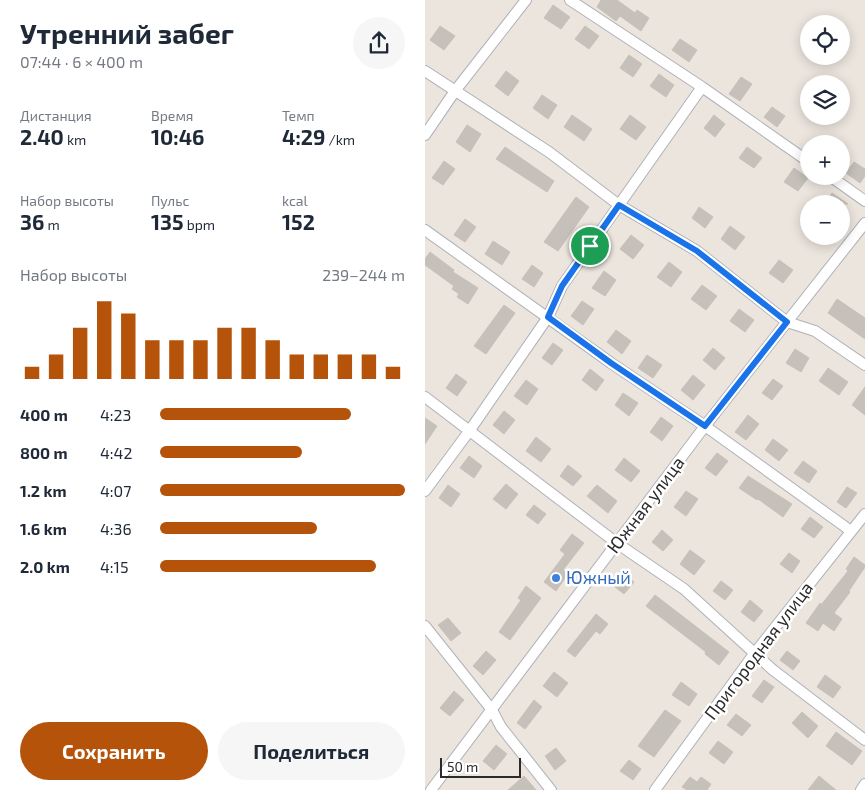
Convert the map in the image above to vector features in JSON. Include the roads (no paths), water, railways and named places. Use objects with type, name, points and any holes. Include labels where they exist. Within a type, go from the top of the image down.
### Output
[{"type":"street","points":[[425,135],[455,91],[526,0]]},
{"type":"street","points":[[570,0],[702,87],[800,156]]},
{"type":"street","points":[[425,70],[549,152],[619,205],[697,251],[787,322],[815,331],[865,365]]},
{"type":"street","points":[[425,491],[470,430],[548,317],[562,286],[702,87]]},
{"type":"street","points":[[843,185],[865,201]]},
{"type":"street","name":"Южная улица","points":[[431,790],[705,426],[865,223]]},
{"type":"street","points":[[425,230],[611,363],[705,426],[851,532]]},
{"type":"street","points":[[425,397],[618,544],[684,589],[773,670],[865,740]]},
{"type":"street","name":"Пригородная улица","points":[[655,790],[754,654],[865,514]]},
{"type":"street","points":[[425,626],[493,710],[501,727],[551,790]]},
{"type":"street","points":[[861,790],[865,784]]},
{"type":"place","name":"Южный","points":[[556,578]]}]
